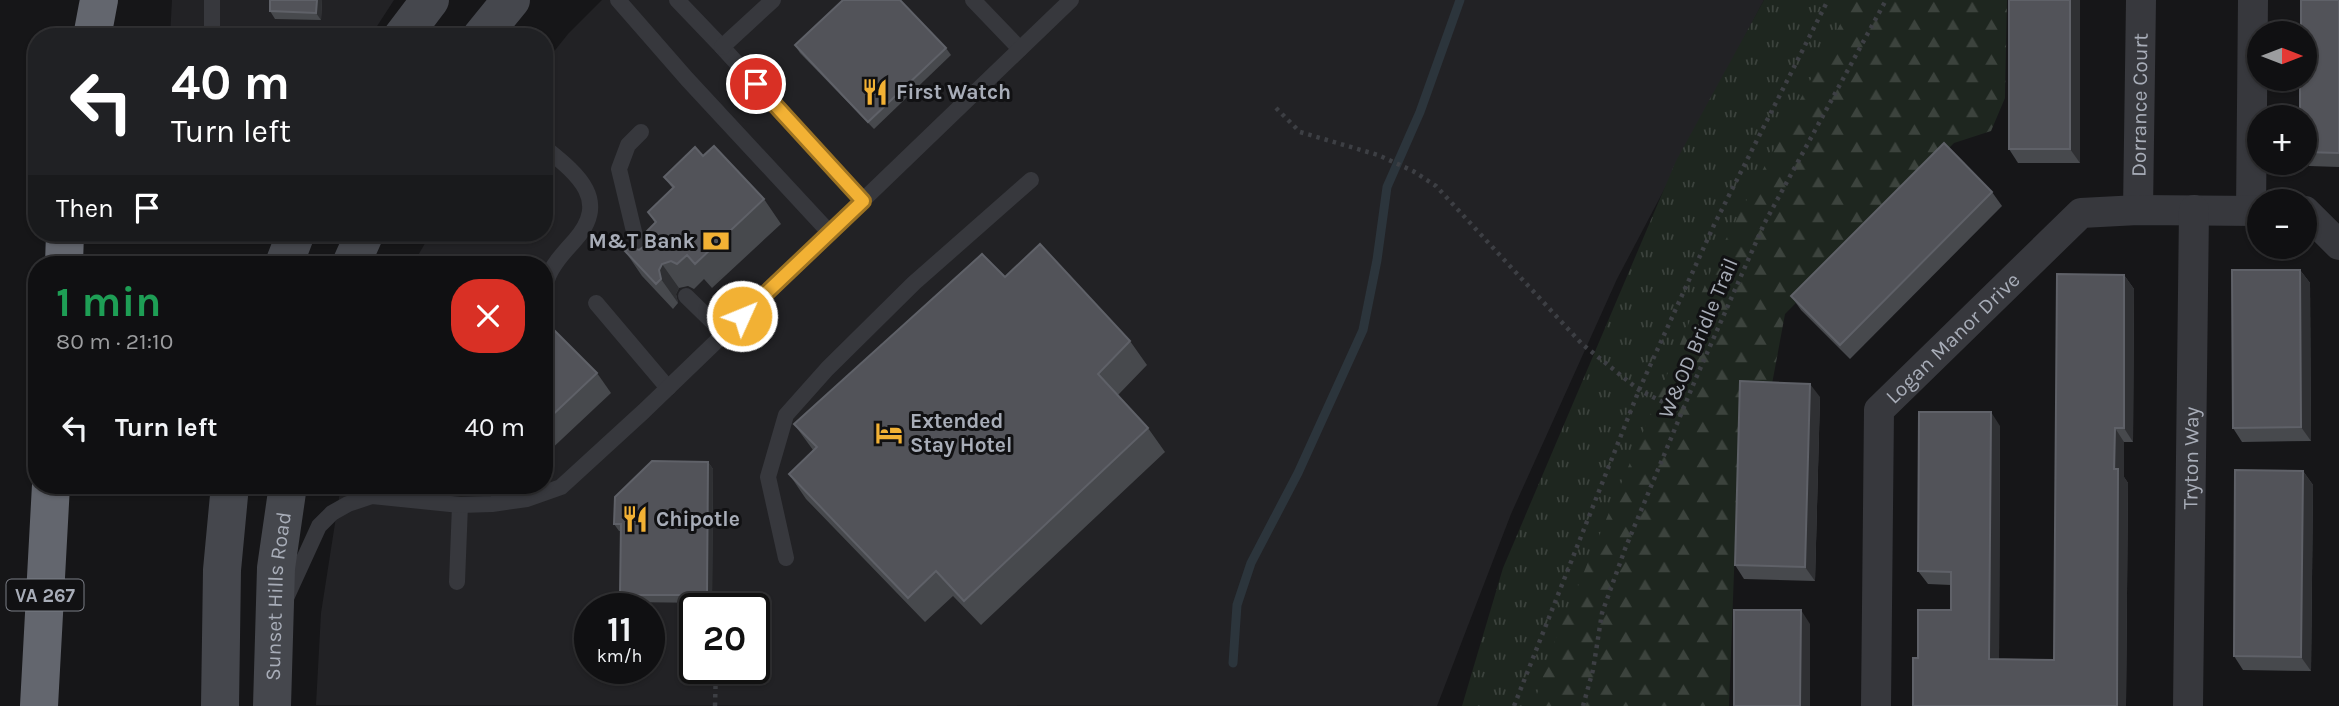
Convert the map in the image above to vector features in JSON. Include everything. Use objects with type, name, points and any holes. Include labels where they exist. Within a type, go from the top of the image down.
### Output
[{"type":"highway","points":[[72,28],[73,0]]},
{"type":"highway","points":[[94,28],[99,0]]},
{"type":"highway","name":"VA 267","points":[[39,706],[51,494]]},
{"type":"main road","points":[[409,28],[430,0]]},
{"type":"main road","points":[[488,28],[511,0]]},
{"type":"main road","points":[[220,706],[222,570],[229,494]]},
{"type":"main road","name":"Sunset Hills Road","points":[[272,706],[276,568],[287,494]]},
{"type":"street","name":"Dorrance Court","points":[[2138,210],[2141,0]]},
{"type":"street","points":[[2253,0],[2255,189]]},
{"type":"street","name":"Logan Manor Drive","points":[[1876,706],[1879,410],[2081,213],[2138,210],[2247,211]]},
{"type":"street","name":"Tryton Way","points":[[2188,706],[2194,210]]},
{"type":"street","points":[[2317,223],[2339,245]]},
{"type":"lane","points":[[212,0],[212,28]]},
{"type":"lane","points":[[618,0],[687,79],[830,232]]},
{"type":"lane","points":[[677,0],[863,201]]},
{"type":"lane","points":[[722,47],[773,0]]},
{"type":"lane","points":[[973,0],[1020,49]]},
{"type":"lane","points":[[553,490],[561,487],[725,334],[1070,0]]},
{"type":"lane","points":[[640,132],[628,145],[620,169],[637,244],[654,264]]},
{"type":"lane","points":[[553,155],[575,172],[590,195],[590,212],[583,231],[553,270]]},
{"type":"lane","points":[[786,558],[768,477],[786,415],[827,369],[914,283],[1031,180]]},
{"type":"lane","points":[[686,296],[725,334]]},
{"type":"lane","points":[[596,303],[668,388]]},
{"type":"lane","points":[[273,631],[318,526],[332,513],[348,504],[372,496],[460,505],[492,504],[541,494]]},
{"type":"lane","points":[[457,582],[460,505]]},
{"type":"path","points":[[1514,706],[1639,390],[1714,225],[1828,0]]},
{"type":"path","name":"W&OD Bridle Trail","points":[[1583,706],[1593,670],[1602,613],[1625,549],[1683,412],[1764,224],[1886,0]]},
{"type":"path","points":[[1276,108],[1300,132],[1316,139],[1378,155],[1436,186],[1582,344],[1639,390],[1683,412]]},
{"type":"path","points":[[715,706],[716,684]]},
{"type":"shaded area","points":[[172,0],[394,0],[376,28],[170,28]]},
{"type":"shaded area","points":[[602,0],[1764,0],[1617,279],[1511,514],[1437,706],[316,705],[321,613],[340,494],[553,494],[553,256],[418,256],[426,242],[553,242],[553,53]]},
{"type":"green space","points":[[1764,0],[1924,0],[1608,706],[1462,706],[1503,568],[1676,161]]},
{"type":"green space","points":[[1853,0],[2007,0],[2005,98],[1991,131],[1954,143],[1785,314],[1772,384],[1741,385],[1729,706],[1533,706],[1554,643],[1718,254]]},
{"type":"building","points":[[270,0],[317,0],[316,13],[270,11]]},
{"type":"building","name":"First Watch","points":[[843,0],[900,0],[946,48],[868,122],[795,45]]},
{"type":"building","points":[[2009,0],[2070,0],[2070,149],[2009,149]]},
{"type":"building","points":[[2301,0],[2339,0],[2339,153],[2317,152],[2317,105],[2300,105],[2300,91],[2317,91],[2317,21],[2301,21]]},
{"type":"building","points":[[1944,143],[1992,192],[1840,345],[1791,296]]},
{"type":"building","points":[[714,146],[764,199],[695,264],[687,255],[677,264],[671,261],[662,264],[659,270],[661,279],[656,284],[625,251],[630,247],[639,250],[647,244],[645,233],[656,222],[648,212],[674,187],[664,177],[695,147],[703,156]]},
{"type":"building","name":"Extended Stay Hotel","points":[[1040,244],[1130,341],[1098,374],[1148,428],[964,601],[936,571],[908,598],[789,474],[817,447],[794,424],[982,254],[1005,277]]},
{"type":"building","points":[[2232,270],[2300,270],[2301,427],[2233,428]]},
{"type":"building","points":[[2057,274],[2124,275],[2124,428],[2115,428],[2114,469],[2118,469],[2117,706],[1913,706],[1913,658],[1918,658],[1918,610],[1951,610],[1951,572],[1918,571],[1919,412],[1991,412],[1989,659],[2054,660]]},
{"type":"building","points":[[553,329],[597,373],[553,415]]},
{"type":"building","points":[[1740,381],[1810,384],[1805,567],[1735,565]]},
{"type":"building","points":[[652,461],[708,462],[707,593],[620,593],[621,524],[614,524],[615,497]]},
{"type":"building","points":[[2235,470],[2303,471],[2301,657],[2234,656]]},
{"type":"building","points":[[1734,610],[1801,610],[1800,706],[1734,706]]},
{"type":"waterway","points":[[1233,663],[1237,605],[1251,563],[1298,473],[1363,330],[1377,260],[1387,187],[1420,112],[1460,0]]},
{"type":"place","name":"First Watch","points":[[875,92]]},
{"type":"place","name":"M&T Bank","points":[[716,241]]},
{"type":"place","name":"Extended Stay Hotel","points":[[889,433]]},
{"type":"place","name":"Chipotle","points":[[635,519]]},
{"type":"route","points":[[742,316],[863,201],[756,84]]}]
